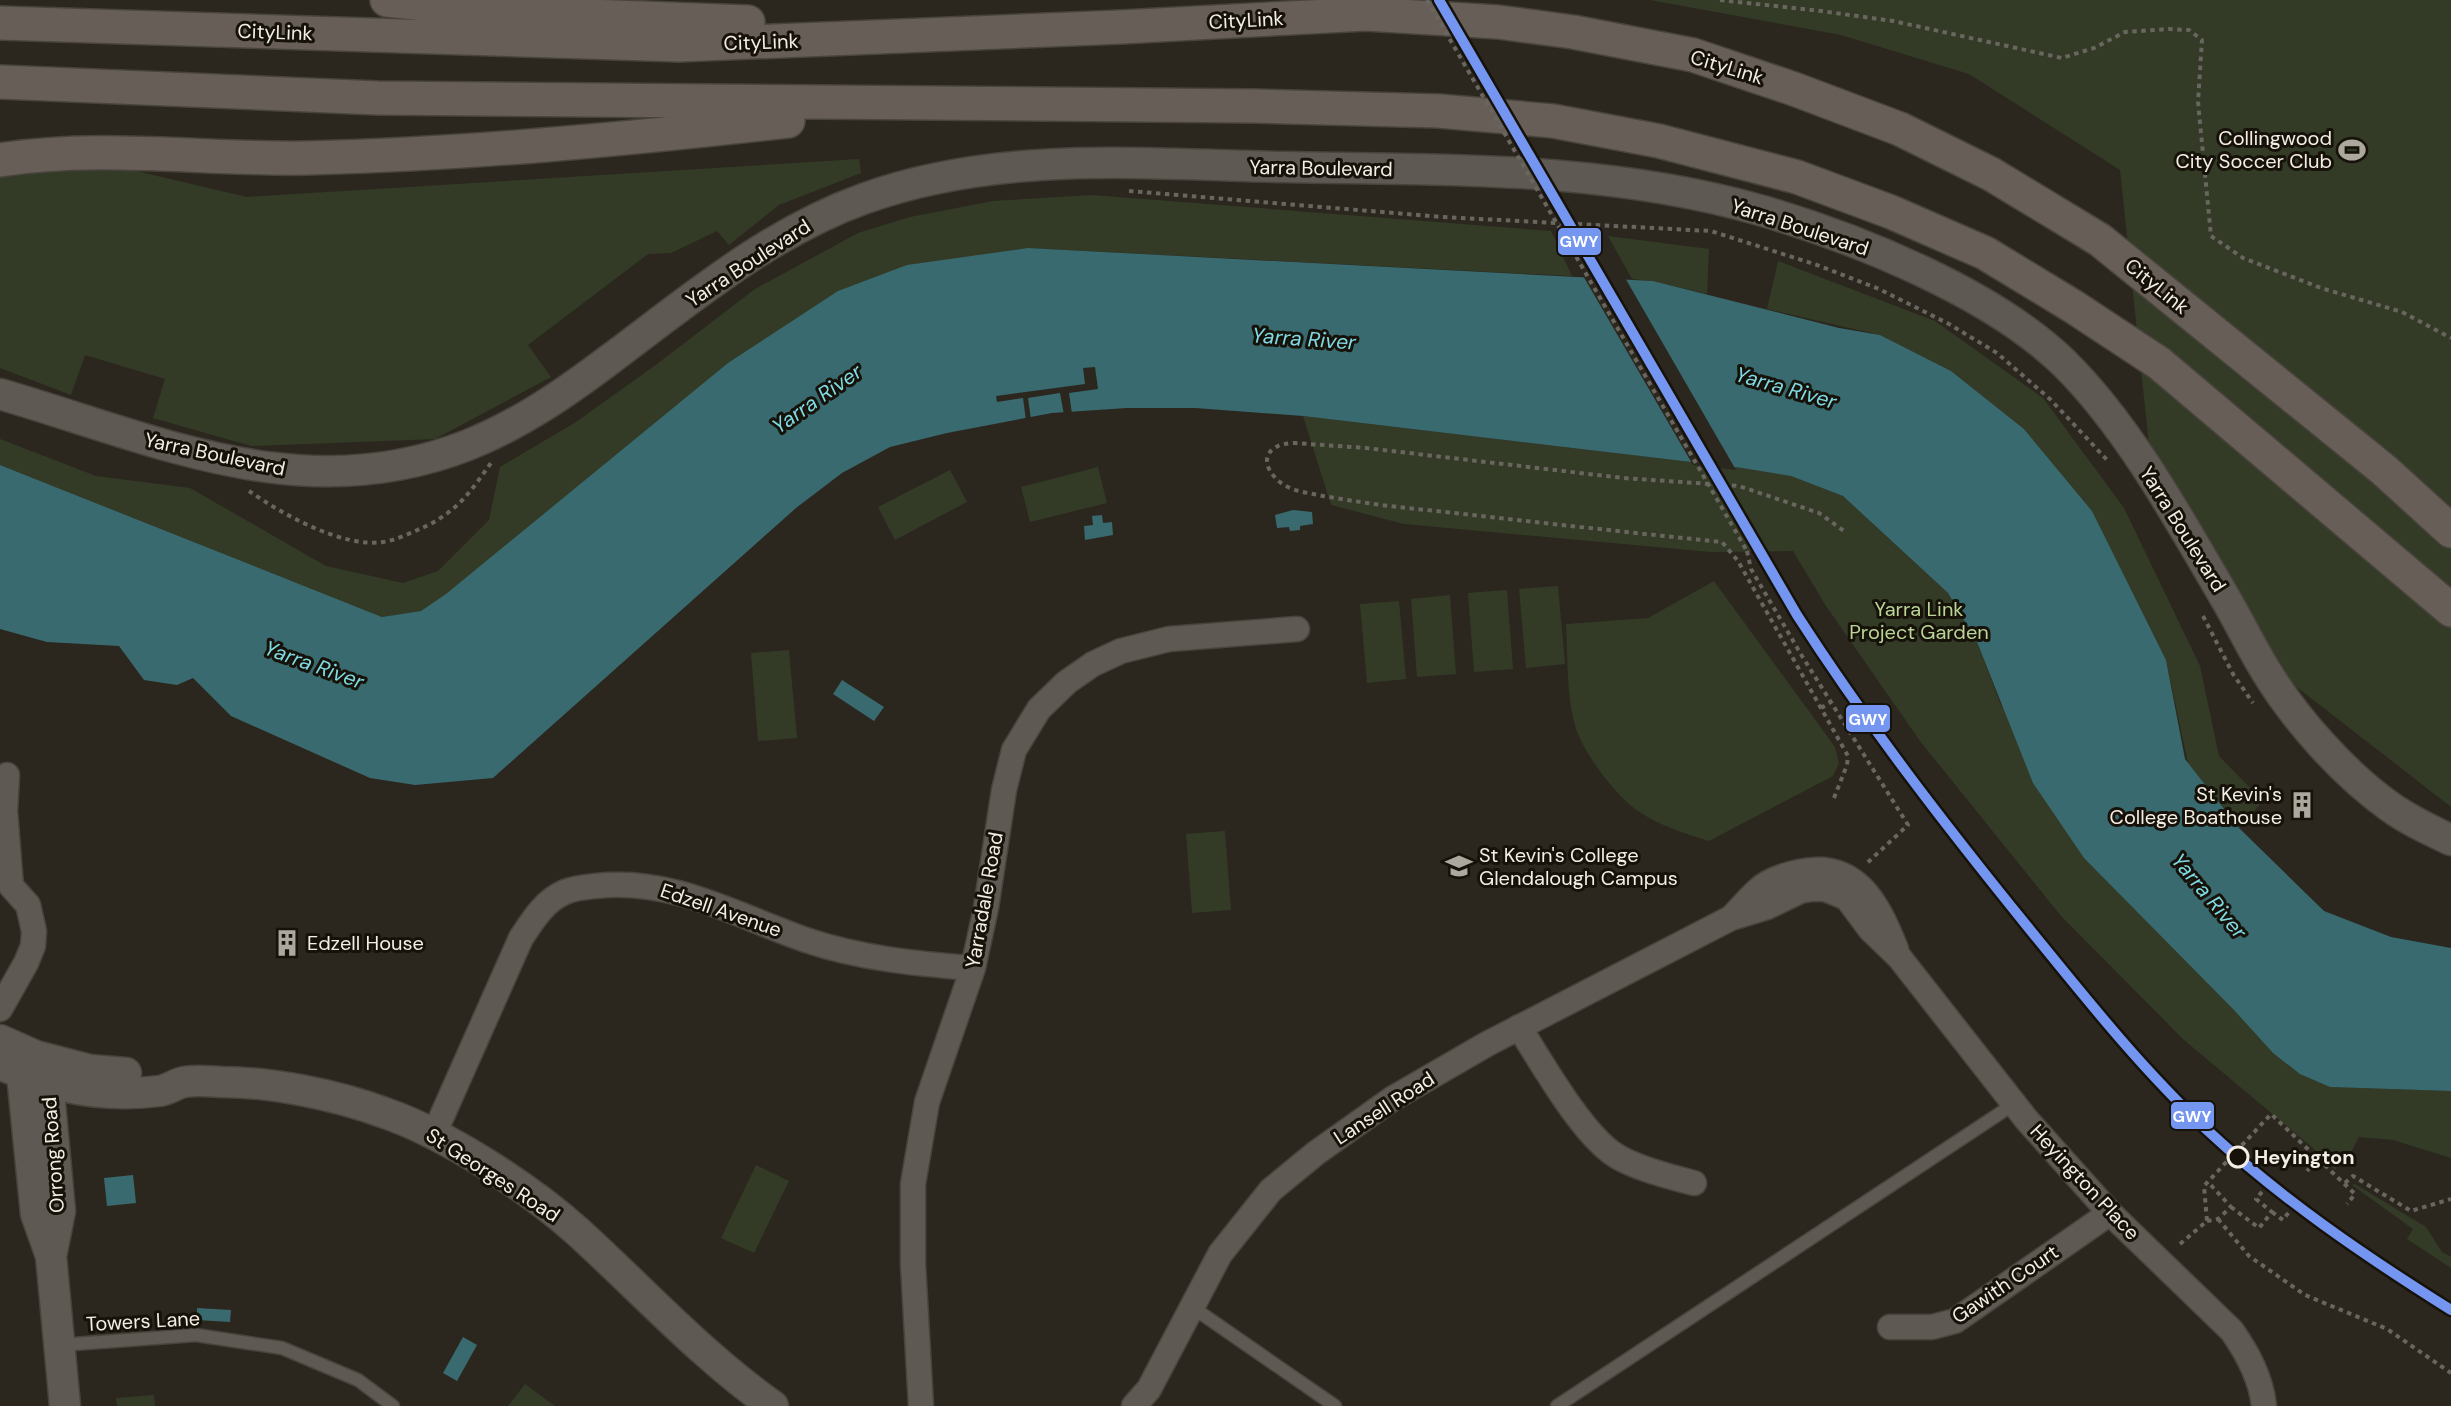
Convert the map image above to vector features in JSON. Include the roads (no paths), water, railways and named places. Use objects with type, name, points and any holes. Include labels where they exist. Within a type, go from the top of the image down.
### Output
[{"type":"highway","points":[[387,0],[508,13],[668,20],[1121,27]]},
{"type":"highway","name":"CityLink","points":[[0,23],[679,45],[1121,27],[1366,14],[1498,22],[1573,32],[1693,55],[1794,89],[1900,129],[1991,174],[2100,240],[2384,470],[2451,531]]},
{"type":"highway","points":[[0,82],[390,98],[1439,111],[1542,120],[1659,141],[1797,177],[1891,212],[1985,252],[2159,363],[2451,610]]},
{"type":"highway","points":[[0,160],[65,153],[306,158],[419,154],[671,134],[938,104]]},
{"type":"street","name":"Yarra Boulevard","points":[[1,394],[136,437],[241,464],[314,472],[348,472],[384,468],[437,456],[499,431],[563,394],[702,291],[784,235],[820,216],[928,179],[973,171],[1052,163],[1515,171],[1627,182],[1703,196],[1764,212],[1842,238],[1905,264],[1969,297],[2023,329],[2062,361],[2096,398],[2125,437],[2227,601],[2264,669],[2296,714],[2343,765],[2385,804],[2421,827],[2451,840]]},
{"type":"street","name":"Yarradale Road","points":[[921,1406],[913,1264],[913,1184],[927,1102],[973,968],[986,908],[1006,780],[1014,750],[1039,709],[1067,682],[1093,664],[1143,644],[1169,639],[1297,629]]},
{"type":"street","points":[[0,1009],[26,963],[33,946],[34,931],[28,905],[11,886],[5,811],[7,775]]},
{"type":"street","name":"Edzell Avenue","points":[[434,1134],[521,938],[539,910],[563,893],[582,887],[612,884],[651,886],[689,895],[806,940],[828,946],[929,964],[973,968]]},
{"type":"street","name":"Lansell Road","points":[[1134,1406],[1149,1389],[1220,1254],[1271,1190],[1316,1153],[1392,1099],[1520,1027],[1731,918],[1767,907],[1800,891],[1825,889],[1843,884]]},
{"type":"street","name":"Heyington Place","points":[[1843,884],[1869,896],[1884,920],[1899,957],[2014,1104],[2110,1213],[2232,1331],[2246,1352],[2257,1376],[2264,1406]]},
{"type":"street","points":[[1520,1027],[1562,1093],[1592,1134],[1612,1154],[1667,1176],[1694,1183]]},
{"type":"street","name":"St Georges Road","points":[[0,1040],[27,1069],[159,1073],[184,1082],[269,1085],[385,1112],[434,1134],[535,1197],[567,1223],[739,1382],[773,1406]]},
{"type":"street","name":"Orrong Road","points":[[27,1069],[60,1212],[51,1256],[65,1406]]},
{"type":"street","name":"Gawith Court","points":[[1890,1327],[1932,1327],[1954,1321],[2110,1213]]},
{"type":"lane","points":[[1557,1406],[2014,1104]]},
{"type":"lane","points":[[1192,1307],[1335,1406]]},
{"type":"lane","name":"Towers Lane","points":[[59,1345],[196,1335],[282,1348],[358,1380],[393,1406]]},
{"type":"water","name":"Yarra River","points":[[1028,248],[1653,281],[1839,328],[1880,335],[1951,371],[2024,429],[2092,511],[2166,660],[2185,759],[2239,828],[2324,911],[2391,937],[2451,948],[2451,1091],[2330,1087],[2300,1074],[2273,1053],[2233,1009],[2084,858],[2033,783],[1977,642],[1948,593],[1843,496],[1791,476],[1742,468],[1303,416],[1195,408],[1127,408],[1052,413],[947,433],[890,447],[842,473],[796,508],[493,778],[415,785],[370,778],[231,716],[193,678],[177,685],[144,680],[119,646],[47,642],[0,629],[0,465],[382,617],[421,611],[446,594],[728,363],[838,291],[907,265]]},
{"type":"water","points":[[1293,510],[1312,512],[1313,524],[1300,526],[1300,530],[1290,531],[1289,527],[1277,528],[1275,515]]},
{"type":"water","points":[[1102,515],[1103,523],[1112,522],[1113,535],[1085,540],[1084,526],[1093,525],[1092,516]]},
{"type":"water","points":[[842,680],[884,707],[874,721],[833,694]]},
{"type":"water","points":[[133,1175],[136,1203],[107,1206],[104,1178]]},
{"type":"water","points":[[197,1308],[231,1310],[230,1322],[197,1320]]},
{"type":"water","points":[[463,1337],[477,1345],[457,1381],[443,1373]]},
{"type":"place","name":"Collingwood City Soccer Club","points":[[2352,150]]},
{"type":"place","name":"St Kevin's College Boathouse","points":[[2302,805]]},
{"type":"place","name":"St Kevin's College Glendalough Campus","points":[[1459,866]]},
{"type":"place","name":"Edzell House","points":[[287,943]]},
{"type":"place","name":"Heyington","points":[[2238,1157]]},
{"type":"park label","name":"Yarra Link Project Garden","points":[[1919,620]]}]
